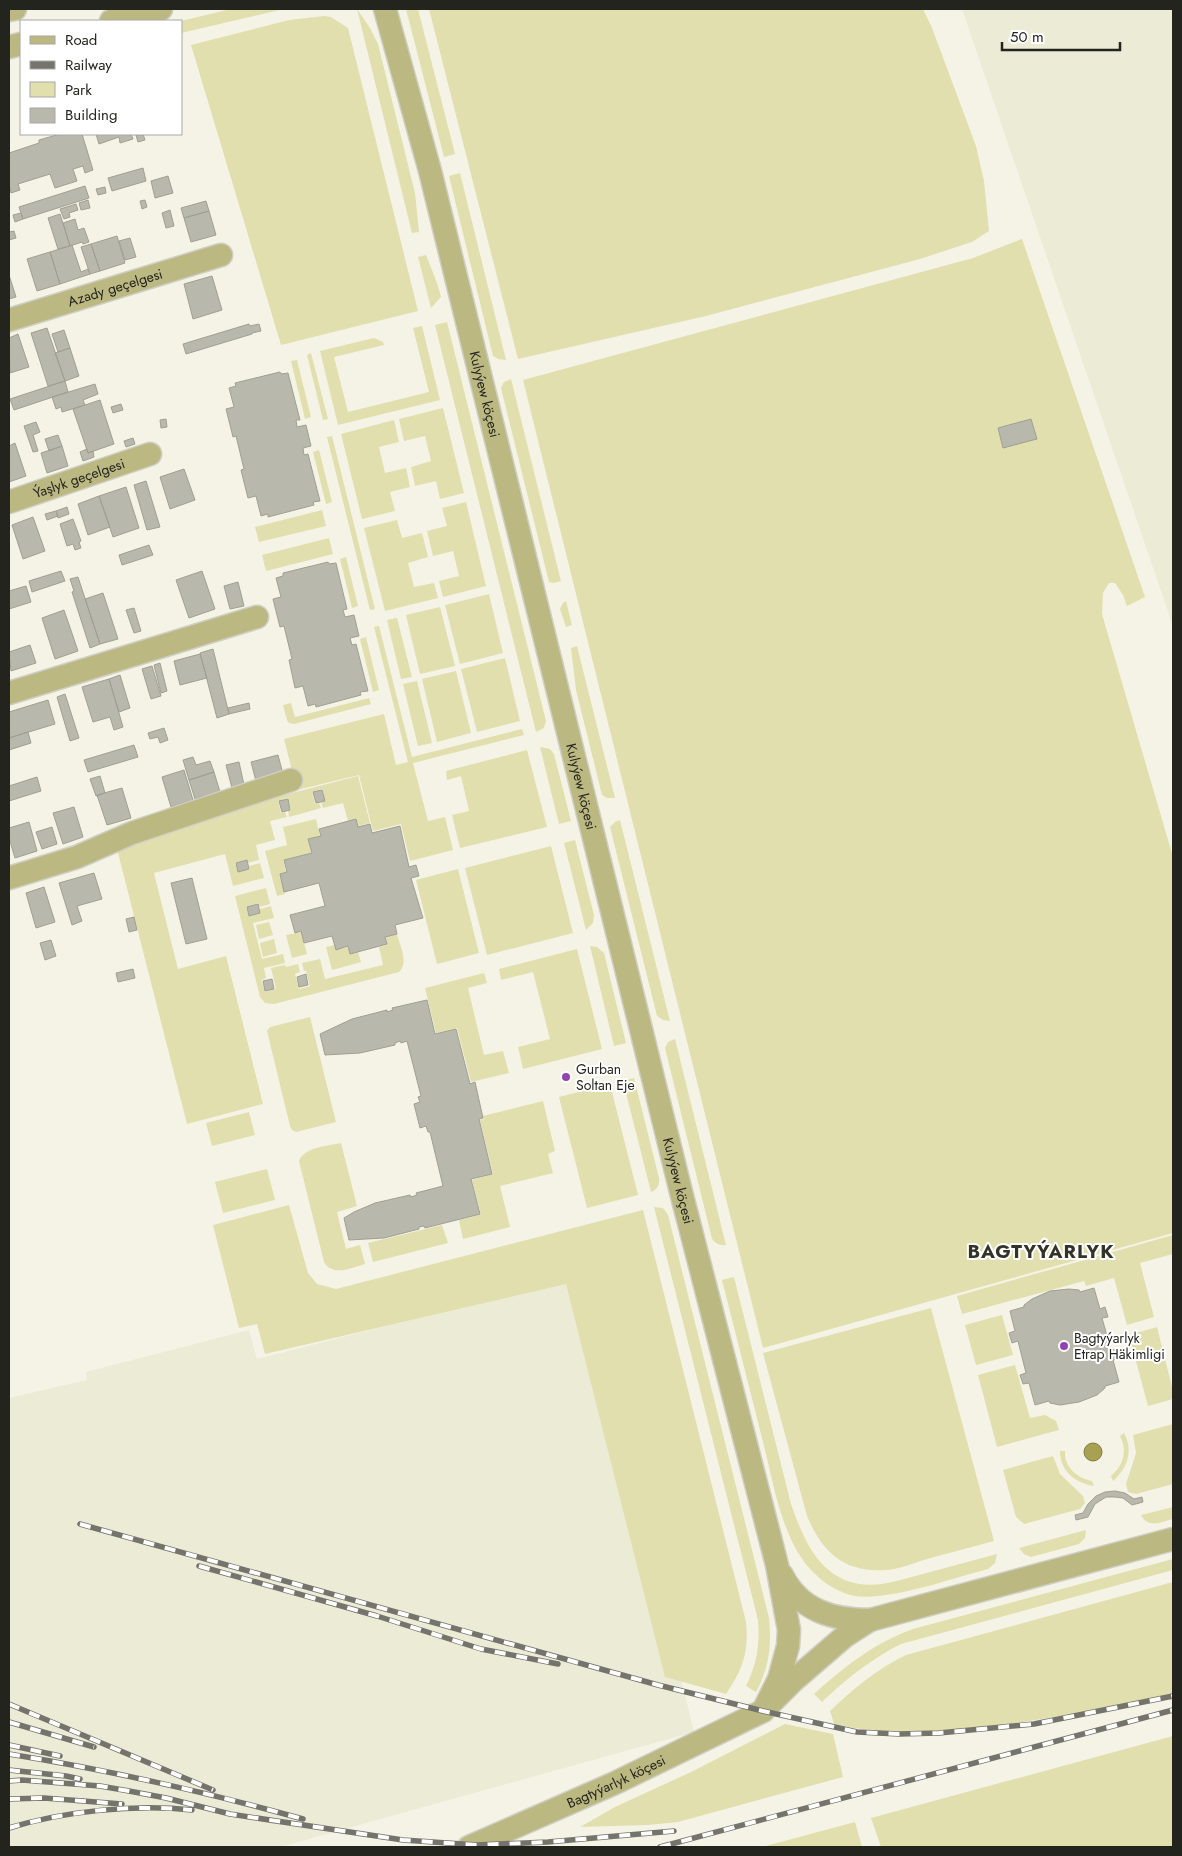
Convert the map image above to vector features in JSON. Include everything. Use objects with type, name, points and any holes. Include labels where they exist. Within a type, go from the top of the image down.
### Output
[{"type":"street","points":[[9,10],[15,9]]},
{"type":"street","points":[[114,20],[161,9]]},
{"type":"street","name":"Kulyýew köçesi","points":[[384,9],[430,171],[684,1202],[778,1565]]},
{"type":"street","name":"Azady geçelgesi","points":[[9,320],[221,255]]},
{"type":"street","name":"Ýaşlyk geçelgesi","points":[[9,502],[150,454]]},
{"type":"street","points":[[9,693],[257,617]]},
{"type":"street","points":[[9,878],[77,857],[132,833],[291,780]]},
{"type":"street","points":[[778,1565],[788,1586],[798,1598],[813,1608],[838,1618],[870,1620],[1173,1539]]},
{"type":"street","points":[[763,1711],[779,1679],[788,1646],[789,1630],[778,1565]]},
{"type":"street","name":"Bagtyýarlyk köçesi","points":[[469,1847],[615,1783],[763,1711],[794,1680],[845,1636],[870,1620]]},
{"type":"shaded area","points":[[962,9],[1173,9],[1173,626]]},
{"type":"shaded area","points":[[583,1276],[694,1732],[280,1847],[9,1847],[9,1398],[87,1380],[86,1372],[249,1330],[257,1359]]},
{"type":"shaded area","points":[[1093,1443],[1099,1446],[1102,1452],[1099,1458],[1093,1461],[1087,1458],[1084,1452],[1087,1446]]},
{"type":"green space","points":[[231,9],[284,9],[182,33],[182,21]]},
{"type":"green space","points":[[357,9],[378,44],[415,193],[419,232],[412,233]]},
{"type":"green space","points":[[406,9],[418,9],[455,154],[444,157]]},
{"type":"green space","points":[[429,9],[923,9],[932,28],[976,146],[984,181],[989,231],[972,242],[920,259],[706,316],[518,359]]},
{"type":"green space","points":[[331,17],[348,28],[418,311],[281,345],[191,45],[289,20]]},
{"type":"green space","points":[[460,173],[506,360],[493,356],[449,176]]},
{"type":"green space","points":[[1022,239],[1145,597],[1127,606],[1123,595],[1115,583],[1109,583],[1103,593],[1102,614],[1173,857],[1173,1233],[763,1348],[523,380],[973,258]]},
{"type":"green space","points":[[426,255],[441,297],[431,308],[418,257]]},
{"type":"green space","points":[[447,322],[546,721],[544,728],[536,732],[435,325]]},
{"type":"green space","points":[[422,326],[440,400],[338,425],[320,351],[374,338],[383,342],[384,345],[334,357],[348,412],[429,392],[413,328]]},
{"type":"green space","points":[[311,353],[328,419],[323,420],[307,355]]},
{"type":"green space","points":[[297,360],[311,417],[305,419],[291,361]]},
{"type":"green space","points":[[511,379],[561,581],[554,583],[549,582],[501,388],[504,382]]},
{"type":"green space","points":[[443,408],[464,493],[440,499],[436,481],[415,486],[411,467],[431,461],[425,436],[404,441],[399,419]]},
{"type":"green space","points":[[394,420],[399,442],[379,447],[385,473],[406,468],[410,487],[390,492],[395,511],[362,519],[341,434]]},
{"type":"green space","points":[[332,436],[375,609],[370,610],[327,437]]},
{"type":"green space","points":[[319,450],[332,502],[326,504],[313,452]]},
{"type":"green space","points":[[466,502],[486,586],[443,597],[439,581],[459,576],[453,551],[433,556],[427,531],[447,526],[442,508]]},
{"type":"green space","points":[[322,510],[326,526],[259,542],[255,527]]},
{"type":"green space","points":[[397,520],[402,538],[422,533],[428,557],[408,563],[414,587],[434,583],[438,598],[385,611],[364,528]]},
{"type":"green space","points":[[329,538],[333,554],[266,571],[262,555]]},
{"type":"green space","points":[[346,557],[358,606],[352,608],[340,559]]},
{"type":"green space","points":[[489,594],[503,653],[460,664],[445,605]]},
{"type":"green space","points":[[566,601],[572,625],[566,627],[560,609]]},
{"type":"green space","points":[[440,607],[455,666],[420,674],[406,615]]},
{"type":"green space","points":[[397,618],[412,677],[401,679],[387,620]]},
{"type":"green space","points":[[379,626],[412,757],[522,729],[524,735],[413,763],[428,821],[445,817],[453,850],[410,861],[401,824],[373,831],[359,775],[297,790],[284,739],[384,714],[396,765],[408,762],[374,627]]},
{"type":"green space","points":[[366,637],[379,690],[373,692],[360,639]]},
{"type":"green space","points":[[577,646],[615,798],[607,798],[602,795],[576,690],[571,648]]},
{"type":"green space","points":[[505,658],[520,721],[477,732],[461,669]]},
{"type":"green space","points":[[456,671],[471,733],[437,742],[422,679]]},
{"type":"green space","points":[[417,681],[432,743],[418,746],[403,684]]},
{"type":"green space","points":[[369,698],[371,704],[294,724],[289,723],[287,720],[283,705],[291,703],[295,717]]},
{"type":"green space","points":[[540,747],[550,749],[554,754],[571,821],[559,824]]},
{"type":"green space","points":[[527,750],[547,827],[460,848],[452,815],[469,811],[461,776],[447,780],[446,771]]},
{"type":"green space","points":[[358,776],[370,823],[358,826],[356,819],[348,821],[343,803],[323,808],[321,803],[325,801],[322,789],[312,792],[315,804],[319,803],[321,808],[289,817],[288,811],[291,810],[288,798],[278,801],[281,813],[285,812],[287,817],[270,821],[275,840],[256,845],[259,860],[248,863],[247,860],[235,863],[238,872],[250,869],[249,866],[260,863],[264,878],[233,886],[225,854],[154,873],[178,969],[226,956],[263,1104],[187,1124],[117,849],[214,813]]},
{"type":"green space","points":[[316,819],[320,836],[308,839],[312,853],[283,860],[286,872],[280,874],[285,894],[277,896],[265,851],[287,845],[283,827]]},
{"type":"green space","points":[[620,820],[670,1021],[663,1020],[657,1016],[610,827]]},
{"type":"green space","points":[[575,840],[594,915],[593,923],[586,930],[564,843]]},
{"type":"green space","points":[[551,846],[573,933],[487,955],[465,868]]},
{"type":"green space","points":[[458,869],[479,953],[437,964],[416,880]]},
{"type":"green space","points":[[266,888],[270,904],[259,907],[258,903],[246,907],[249,916],[260,913],[260,909],[271,906],[274,918],[253,923],[262,959],[283,954],[285,963],[264,968],[266,978],[261,980],[265,992],[276,989],[271,968],[298,964],[300,972],[295,974],[299,989],[310,986],[302,963],[320,959],[325,979],[383,965],[379,947],[387,945],[386,937],[397,934],[404,959],[402,968],[399,972],[274,1004],[265,1003],[260,997],[235,896]]},
{"type":"green space","points":[[269,922],[273,935],[259,939],[256,925]]},
{"type":"green space","points":[[301,932],[307,954],[292,958],[286,935]]},
{"type":"green space","points":[[274,939],[277,953],[263,957],[260,943]]},
{"type":"green space","points":[[335,945],[336,950],[348,947],[350,954],[358,952],[361,962],[332,970],[326,947]]},
{"type":"green space","points":[[590,946],[597,947],[604,953],[626,1043],[614,1046]]},
{"type":"green space","points":[[577,949],[602,1049],[523,1069],[518,1047],[550,1039],[533,972],[501,980],[499,969]]},
{"type":"green space","points":[[484,973],[487,983],[468,988],[484,1055],[503,1051],[509,1073],[471,1082],[457,1028],[436,1033],[425,988]]},
{"type":"green space","points":[[310,1017],[336,1122],[296,1132],[290,1126],[267,1031],[270,1027]]},
{"type":"green space","points":[[675,1039],[726,1245],[718,1244],[712,1239],[665,1048],[668,1042]]},
{"type":"green space","points":[[634,1078],[659,1178],[658,1187],[651,1192],[623,1081]]},
{"type":"green space","points":[[610,1084],[638,1195],[587,1208],[559,1097]]},
{"type":"green space","points":[[543,1101],[555,1151],[548,1154],[553,1173],[500,1186],[510,1227],[463,1239],[459,1220],[481,1214],[472,1180],[493,1174],[480,1120],[484,1119],[483,1116]]},
{"type":"green space","points":[[249,1112],[255,1135],[212,1146],[206,1123]]},
{"type":"green space","points":[[341,1143],[357,1206],[337,1212],[346,1249],[360,1245],[365,1264],[337,1270],[328,1267],[324,1262],[299,1161],[302,1156],[311,1150]]},
{"type":"green space","points":[[267,1169],[275,1200],[223,1213],[215,1182]]},
{"type":"green space","points":[[289,1205],[308,1273],[317,1284],[336,1289],[643,1210],[746,1622],[747,1642],[744,1660],[726,1694],[665,1677],[566,1284],[265,1354],[257,1324],[239,1328],[213,1225]]},
{"type":"green space","points":[[654,1207],[663,1208],[668,1215],[769,1618],[769,1656],[756,1692],[746,1686],[757,1654],[758,1620]]},
{"type":"green space","points":[[442,1225],[448,1243],[373,1262],[368,1243]]},
{"type":"green space","points":[[1173,1235],[1173,1254],[1140,1263],[1154,1317],[1127,1325],[1114,1278],[1086,1286],[1084,1281],[962,1314],[957,1296]]},
{"type":"green space","points":[[734,1277],[791,1504],[804,1536],[822,1563],[833,1573],[847,1581],[863,1584],[882,1584],[997,1554],[995,1563],[988,1569],[922,1588],[869,1597],[855,1596],[840,1591],[826,1583],[813,1572],[795,1548],[783,1520],[774,1490],[722,1280]]},
{"type":"green space","points":[[931,1308],[994,1541],[886,1570],[858,1568],[836,1558],[828,1550],[813,1529],[807,1516],[763,1353]]},
{"type":"green space","points":[[1002,1315],[1013,1355],[976,1365],[965,1325]]},
{"type":"green space","points":[[1157,1327],[1173,1391],[1173,1399],[1148,1406],[1129,1335]]},
{"type":"green space","points":[[1015,1365],[1030,1418],[1045,1415],[1056,1421],[1059,1430],[997,1447],[978,1375]]},
{"type":"green space","points":[[1173,1424],[1173,1484],[1136,1494],[1128,1492],[1126,1484],[1136,1453],[1133,1435]]},
{"type":"green space","points":[[1124,1433],[1128,1446],[1128,1459],[1122,1471],[1113,1481],[1111,1476],[1119,1468],[1123,1458],[1124,1447],[1120,1436]]},
{"type":"green space","points":[[1060,1451],[1065,1451],[1069,1467],[1081,1477],[1092,1481],[1094,1486],[1081,1482],[1070,1475],[1063,1464]]},
{"type":"green space","points":[[1053,1456],[1060,1474],[1083,1496],[1085,1503],[1080,1509],[1024,1524],[1016,1517],[1003,1470]]},
{"type":"green space","points":[[1173,1507],[1173,1519],[1159,1523],[1147,1522],[1141,1515]]},
{"type":"green space","points":[[1086,1530],[1085,1538],[1079,1544],[1031,1557],[1024,1554],[1019,1548]]},
{"type":"green space","points":[[1173,1559],[1173,1570],[901,1644],[859,1670],[822,1702],[814,1694],[837,1674],[872,1649],[913,1629]]},
{"type":"green space","points":[[1173,1582],[1173,1694],[1042,1719],[963,1729],[898,1732],[866,1730],[834,1724],[830,1711],[866,1680],[906,1655]]},
{"type":"green space","points":[[785,1724],[833,1734],[843,1777],[678,1822],[580,1827],[615,1807],[691,1772]]},
{"type":"green space","points":[[1173,1736],[1173,1847],[881,1847],[871,1818]]},
{"type":"green space","points":[[855,1822],[862,1847],[762,1847]]},
{"type":"building","points":[[56,135],[82,135],[93,170],[85,173],[83,166],[73,169],[77,181],[55,188],[50,174],[18,184],[20,190],[11,193],[9,184],[9,153],[39,143],[39,140]]},
{"type":"building","points":[[96,135],[131,135],[133,139],[120,143],[119,137],[99,144]]},
{"type":"building","points":[[136,135],[143,135],[145,140],[138,142]]},
{"type":"building","points":[[143,168],[146,181],[112,191],[108,178]]},
{"type":"building","points":[[168,176],[173,193],[155,198],[151,181]]},
{"type":"building","points":[[85,186],[89,198],[23,219],[19,207]]},
{"type":"building","points":[[105,187],[106,193],[98,195],[96,189]]},
{"type":"building","points":[[88,200],[90,208],[81,210],[79,203]]},
{"type":"building","points":[[145,200],[147,207],[142,209],[140,201]]},
{"type":"building","points":[[206,201],[209,211],[184,218],[181,208]]},
{"type":"building","points":[[76,204],[78,210],[69,213],[70,217],[64,219],[60,209]]},
{"type":"building","points":[[170,210],[174,226],[166,228],[162,213]]},
{"type":"building","points":[[209,211],[216,235],[191,242],[184,218]]},
{"type":"building","points":[[21,213],[23,219],[15,222],[13,215]]},
{"type":"building","points":[[60,214],[70,246],[58,249],[48,218]]},
{"type":"building","points":[[75,219],[78,230],[84,228],[89,242],[70,246],[63,223]]},
{"type":"building","points":[[14,231],[16,238],[9,240],[9,232]]},
{"type":"building","points":[[117,236],[125,263],[100,271],[91,244]]},
{"type":"building","points":[[130,238],[136,257],[125,260],[119,241]]},
{"type":"building","points":[[91,244],[100,271],[90,274],[81,247]]},
{"type":"building","points":[[72,245],[81,272],[88,269],[90,274],[60,284],[50,252]]},
{"type":"building","points":[[50,252],[60,284],[37,291],[27,259]]},
{"type":"building","points":[[9,275],[16,297],[9,299]]},
{"type":"building","points":[[212,276],[222,310],[193,319],[184,284]]},
{"type":"building","points":[[249,324],[250,326],[259,324],[261,331],[186,354],[183,344]]},
{"type":"building","points":[[47,328],[65,381],[48,386],[31,333]]},
{"type":"building","points":[[64,330],[70,348],[58,352],[52,334]]},
{"type":"building","points":[[18,334],[29,367],[10,373],[9,338]]},
{"type":"building","points":[[70,348],[79,376],[65,381],[55,353]]},
{"type":"building","points":[[280,372],[281,374],[288,373],[300,420],[296,420],[297,427],[306,425],[311,446],[303,448],[304,455],[308,454],[320,501],[313,502],[314,505],[268,517],[268,514],[261,516],[256,496],[248,498],[241,470],[244,469],[236,436],[233,437],[226,409],[234,407],[229,388],[236,386],[235,383]]},
{"type":"building","points":[[65,381],[68,392],[14,410],[10,399]]},
{"type":"building","points":[[95,384],[98,394],[83,400],[85,405],[62,412],[61,407],[56,409],[52,397]]},
{"type":"building","points":[[100,400],[114,444],[88,453],[73,409]]},
{"type":"building","points":[[121,404],[123,410],[113,413],[111,407]]},
{"type":"building","points":[[166,419],[167,427],[161,428],[160,420]]},
{"type":"building","points":[[1031,419],[1037,439],[1003,448],[998,428]]},
{"type":"building","points":[[36,422],[40,432],[33,435],[38,451],[33,452],[24,426]]},
{"type":"building","points":[[58,435],[62,446],[49,451],[45,439]]},
{"type":"building","points":[[133,438],[135,444],[126,447],[124,441]]},
{"type":"building","points":[[15,443],[26,476],[9,482],[9,446]]},
{"type":"building","points":[[62,446],[68,466],[47,473],[41,453]]},
{"type":"building","points":[[87,449],[88,453],[93,451],[94,457],[83,461],[80,452]]},
{"type":"building","points":[[184,469],[195,500],[170,509],[160,477]]},
{"type":"building","points":[[146,481],[160,527],[147,530],[134,485]]},
{"type":"building","points":[[126,487],[139,528],[113,537],[99,496]]},
{"type":"building","points":[[99,496],[110,527],[88,535],[78,504]]},
{"type":"building","points":[[67,507],[69,514],[58,518],[56,511]]},
{"type":"building","points":[[56,511],[58,516],[47,520],[45,514]]},
{"type":"building","points":[[33,517],[45,551],[23,559],[12,525]]},
{"type":"building","points":[[73,519],[81,541],[79,542],[81,548],[75,550],[73,544],[67,546],[60,524]]},
{"type":"building","points":[[149,545],[153,555],[122,565],[119,555]]},
{"type":"building","points":[[328,562],[329,564],[336,563],[347,609],[343,610],[345,617],[354,615],[359,636],[350,638],[352,645],[356,644],[368,691],[360,692],[361,695],[316,707],[315,704],[308,706],[303,686],[295,688],[289,660],[292,659],[284,626],[280,627],[273,599],[281,597],[276,578],[283,576],[283,573]]},
{"type":"building","points":[[61,571],[65,581],[32,592],[29,581]]},
{"type":"building","points":[[202,571],[215,609],[189,618],[176,580]]},
{"type":"building","points":[[78,577],[100,644],[90,648],[72,592],[74,591],[70,579]]},
{"type":"building","points":[[238,582],[244,606],[230,609],[224,586]]},
{"type":"building","points":[[26,586],[31,602],[9,609],[9,591]]},
{"type":"building","points":[[103,593],[118,639],[100,644],[85,599]]},
{"type":"building","points":[[134,608],[141,631],[134,633],[126,610]]},
{"type":"building","points":[[64,610],[78,651],[55,659],[42,618]]},
{"type":"building","points":[[30,645],[36,663],[11,671],[9,652]]},
{"type":"building","points":[[213,649],[229,714],[217,718],[200,653]]},
{"type":"building","points":[[200,654],[207,678],[180,685],[174,661]]},
{"type":"building","points":[[160,663],[167,691],[161,693],[154,665]]},
{"type":"building","points":[[152,666],[161,696],[151,699],[142,669]]},
{"type":"building","points":[[120,675],[130,708],[119,712],[109,679]]},
{"type":"building","points":[[109,679],[123,727],[114,730],[110,717],[93,722],[82,687]]},
{"type":"building","points":[[65,694],[79,738],[70,741],[57,697]]},
{"type":"building","points":[[48,700],[55,724],[9,738],[9,712]]},
{"type":"building","points":[[249,703],[250,709],[229,714],[228,708]]},
{"type":"building","points":[[164,728],[168,740],[160,743],[158,737],[150,739],[148,733]]},
{"type":"building","points":[[28,732],[31,743],[9,750],[9,738]]},
{"type":"building","points":[[134,745],[138,757],[88,772],[84,760]]},
{"type":"building","points":[[278,755],[283,774],[256,781],[251,762]]},
{"type":"building","points":[[193,757],[196,765],[210,761],[214,772],[189,780],[183,760]]},
{"type":"building","points":[[239,762],[244,785],[232,788],[226,765]]},
{"type":"building","points":[[184,770],[193,800],[171,807],[162,777]]},
{"type":"building","points":[[214,772],[220,792],[195,799],[189,780]]},
{"type":"building","points":[[100,776],[105,793],[96,796],[90,779]]},
{"type":"building","points":[[37,777],[41,791],[9,801],[9,786]]},
{"type":"building","points":[[122,788],[131,818],[107,825],[97,795]]},
{"type":"building","points":[[322,790],[325,801],[316,803],[313,792]]},
{"type":"building","points":[[288,799],[290,810],[282,812],[279,801]]},
{"type":"building","points":[[74,807],[83,837],[63,844],[53,813]]},
{"type":"building","points":[[356,819],[358,827],[370,824],[372,833],[400,826],[409,867],[416,865],[419,876],[411,878],[423,918],[395,925],[397,934],[385,937],[387,944],[350,954],[348,946],[336,950],[332,936],[304,943],[301,931],[295,933],[290,915],[325,906],[319,883],[284,892],[280,874],[287,872],[284,860],[312,853],[308,839],[321,836],[319,829]]},
{"type":"building","points":[[29,822],[37,851],[15,858],[9,838],[9,828]]},
{"type":"building","points":[[52,827],[57,844],[42,849],[36,832]]},
{"type":"building","points":[[247,860],[249,869],[238,872],[236,863]]},
{"type":"building","points":[[94,873],[102,899],[77,906],[82,921],[72,925],[59,883]]},
{"type":"building","points":[[192,878],[207,939],[186,944],[171,883]]},
{"type":"building","points":[[44,887],[55,922],[36,928],[26,893]]},
{"type":"building","points":[[258,904],[260,913],[249,916],[247,907]]},
{"type":"building","points":[[134,917],[137,930],[129,932],[126,919]]},
{"type":"building","points":[[51,940],[56,956],[45,960],[40,943]]},
{"type":"building","points":[[133,969],[135,978],[118,982],[116,973]]},
{"type":"building","points":[[306,974],[308,985],[299,987],[297,977]]},
{"type":"building","points":[[272,979],[274,989],[265,991],[263,981]]},
{"type":"building","points":[[427,1000],[435,1034],[456,1029],[470,1084],[475,1082],[483,1118],[479,1119],[492,1174],[471,1179],[480,1214],[425,1228],[424,1226],[419,1227],[419,1229],[384,1238],[349,1240],[344,1218],[354,1212],[375,1203],[410,1195],[411,1197],[417,1195],[416,1193],[443,1186],[430,1132],[428,1132],[426,1126],[420,1128],[414,1104],[420,1102],[418,1097],[421,1096],[407,1041],[401,1043],[400,1041],[395,1043],[395,1045],[360,1053],[325,1055],[320,1034],[352,1019],[387,1010],[387,1012],[393,1010],[392,1008]]},
{"type":"building","name":"Bagtyýarlyk Etrap Häkimligi","points":[[1094,1288],[1100,1309],[1105,1307],[1108,1317],[1102,1318],[1111,1350],[1117,1349],[1119,1359],[1113,1360],[1119,1382],[1105,1386],[1097,1395],[1079,1402],[1060,1405],[1050,1403],[1049,1401],[1035,1405],[1029,1383],[1023,1384],[1020,1375],[1026,1373],[1018,1341],[1012,1343],[1009,1333],[1015,1331],[1010,1311],[1024,1307],[1032,1299],[1050,1291],[1069,1289],[1079,1290],[1080,1292]]},
{"type":"building","points":[[1105,1492],[1125,1493],[1134,1499],[1142,1497],[1143,1502],[1132,1505],[1123,1498],[1106,1497],[1095,1504],[1088,1517],[1076,1520],[1075,1515],[1083,1513],[1096,1496]]},
{"type":"railway","points":[[80,1524],[658,1685],[857,1732],[939,1733],[1034,1724],[1173,1696]]},
{"type":"railway","points":[[199,1566],[377,1616],[481,1649],[558,1664]]},
{"type":"railway","points":[[9,1704],[213,1790]]},
{"type":"railway","points":[[660,1847],[1173,1710]]},
{"type":"railway","points":[[9,1722],[94,1747]]},
{"type":"railway","points":[[9,1745],[60,1756]]},
{"type":"railway","points":[[9,1754],[157,1782],[303,1819]]},
{"type":"railway","points":[[9,1770],[80,1779]]},
{"type":"railway","points":[[9,1781],[22,1780],[100,1786],[166,1798],[230,1814],[403,1840],[477,1845],[548,1842],[674,1831]]},
{"type":"railway","points":[[9,1799],[44,1798],[122,1804]]},
{"type":"railway","points":[[9,1828],[53,1817],[100,1810],[147,1808],[192,1810]]},
{"type":"place","name":"Gurban Soltan Eje","points":[[566,1077]]},
{"type":"place","name":"Bagtyýarlyk Etrap Häkimligi","points":[[1064,1346]]},
{"type":"district","name":"BAGTYÝARLYK","points":[[1041,1251]]}]
